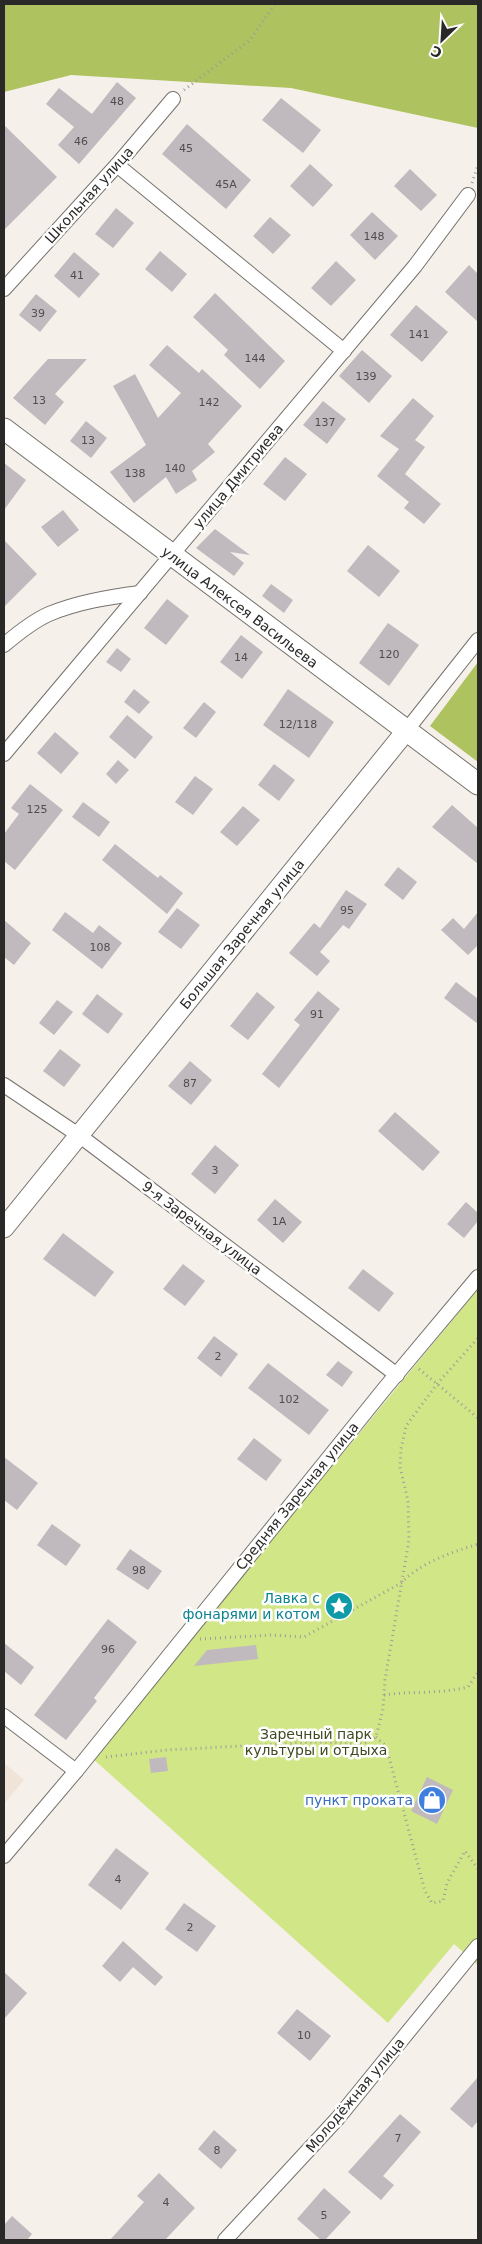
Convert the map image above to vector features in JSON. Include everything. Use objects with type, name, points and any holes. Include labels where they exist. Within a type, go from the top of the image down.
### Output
[{"type":"main road","name":"улица Алексея Васильева","points":[[4,429],[478,784]]},
{"type":"street","name":"Школьная улица","points":[[4,289],[118,165],[173,99]]},
{"type":"street","points":[[118,165],[344,351]]},
{"type":"street","name":"улица Дмитриева","points":[[4,754],[415,266],[468,195]]},
{"type":"street","points":[[4,644],[47,614],[77,604],[111,596],[140,593]]},
{"type":"street","name":"Большая Заречная улица","points":[[4,1228],[478,640]]},
{"type":"street","name":"9-я Заречная улица","points":[[4,1085],[80,1136],[397,1375]]},
{"type":"street","name":"Средняя Заречная улица","points":[[4,1856],[76,1771],[478,1278]]},
{"type":"street","points":[[4,1716],[76,1771]]},
{"type":"street","name":"Молодёжная улица","points":[[225,2240],[338,2118],[478,1946]]},
{"type":"path","points":[[173,99],[250,40],[275,4]]},
{"type":"path","points":[[85,1759],[167,1750],[316,1742],[363,1744],[376,1737],[380,1724],[401,1583],[410,1540],[408,1501],[400,1467],[401,1449],[406,1426],[437,1384],[478,1338]]},
{"type":"path","points":[[473,1345],[478,1344]]},
{"type":"path","points":[[410,1360],[478,1418]]},
{"type":"path","points":[[182,1640],[272,1635],[304,1637],[401,1583],[424,1565],[478,1544]]},
{"type":"path","points":[[384,1695],[402,1692],[451,1692],[468,1687],[478,1673]]},
{"type":"path","points":[[376,1737],[386,1746],[425,1892],[432,1903],[443,1901],[447,1883],[465,1851],[478,1869]]},
{"type":"shaded area","points":[[4,1763],[24,1780],[4,1804]]},
{"type":"green space","points":[[4,4],[478,4],[478,128],[291,88],[71,75],[4,92]]},
{"type":"green space","points":[[478,662],[478,762],[430,726]]},
{"type":"green space","name":"Заречный парк культуры и отдыха","points":[[478,1289],[478,1965],[454,1944],[388,2023],[92,1758]]},
{"type":"building","points":[[117,82],[136,98],[79,164],[58,145],[74,127],[46,104],[59,88],[92,114]]},
{"type":"building","points":[[281,98],[321,130],[303,153],[262,120]]},
{"type":"building","points":[[187,124],[251,180],[226,209],[162,154]]},
{"type":"building","points":[[4,125],[57,177],[4,230]]},
{"type":"building","points":[[310,164],[333,185],[313,207],[290,186]]},
{"type":"building","points":[[410,169],[437,195],[421,211],[394,186]]},
{"type":"building","points":[[116,208],[134,223],[113,248],[95,234]]},
{"type":"building","points":[[372,212],[398,236],[375,260],[350,235]]},
{"type":"building","points":[[270,217],[291,235],[273,254],[253,236]]},
{"type":"building","points":[[160,251],[187,274],[172,292],[145,269]]},
{"type":"building","points":[[74,252],[100,274],[79,298],[54,276]]},
{"type":"building","points":[[336,261],[356,280],[331,306],[311,288]]},
{"type":"building","points":[[469,265],[478,274],[478,322],[445,292]]},
{"type":"building","points":[[215,293],[285,361],[260,389],[224,355],[228,350],[193,317]]},
{"type":"building","points":[[36,294],[57,311],[40,332],[19,315]]},
{"type":"building","points":[[416,305],[448,332],[422,362],[390,335]]},
{"type":"building","points":[[167,345],[199,373],[202,369],[242,406],[208,444],[215,452],[192,471],[197,480],[176,494],[166,477],[134,503],[110,472],[146,445],[113,386],[135,374],[158,418],[181,393],[149,365]]},
{"type":"building","points":[[362,350],[392,376],[369,403],[339,376]]},
{"type":"building","points":[[48,359],[87,359],[55,394],[64,402],[45,425],[13,398]]},
{"type":"building","points":[[413,398],[434,416],[415,440],[425,447],[405,474],[441,504],[424,524],[404,508],[409,502],[377,476],[399,449],[380,436]]},
{"type":"building","points":[[323,401],[346,419],[327,444],[303,425]]},
{"type":"building","points":[[86,421],[107,438],[91,458],[70,441]]},
{"type":"building","points":[[285,457],[307,474],[285,501],[263,484]]},
{"type":"building","points":[[4,463],[26,480],[4,510]]},
{"type":"building","points":[[63,510],[79,530],[58,547],[41,527]]},
{"type":"building","points":[[215,529],[250,555],[230,552],[244,563],[234,576],[196,548]]},
{"type":"building","points":[[4,540],[37,574],[4,607]]},
{"type":"building","points":[[368,545],[400,571],[379,597],[347,571]]},
{"type":"building","points":[[271,584],[293,600],[284,613],[262,596]]},
{"type":"building","points":[[167,599],[189,616],[166,645],[144,628]]},
{"type":"building","points":[[388,623],[419,645],[389,686],[359,663]]},
{"type":"building","points":[[241,635],[263,652],[242,679],[220,662]]},
{"type":"building","points":[[117,648],[131,659],[121,672],[106,662]]},
{"type":"building","points":[[134,689],[150,702],[139,714],[124,702]]},
{"type":"building","points":[[288,689],[334,722],[309,758],[263,725]]},
{"type":"building","points":[[204,702],[216,712],[196,738],[183,728]]},
{"type":"building","points":[[127,715],[153,737],[135,759],[109,737]]},
{"type":"building","points":[[55,732],[79,753],[61,774],[37,753]]},
{"type":"building","points":[[118,760],[129,770],[116,784],[106,774]]},
{"type":"building","points":[[274,764],[295,780],[279,801],[258,785]]},
{"type":"building","points":[[195,776],[213,789],[193,815],[175,802]]},
{"type":"building","points":[[30,784],[63,810],[15,870],[4,861],[4,834],[19,814],[11,808]]},
{"type":"building","points":[[83,802],[110,822],[99,837],[72,817]]},
{"type":"building","points":[[452,805],[478,828],[478,864],[432,827]]},
{"type":"building","points":[[243,806],[260,820],[237,846],[220,832]]},
{"type":"building","points":[[115,844],[158,878],[160,875],[183,893],[167,914],[102,860]]},
{"type":"building","points":[[398,867],[417,882],[403,900],[384,885]]},
{"type":"building","points":[[346,890],[367,904],[349,929],[343,925],[320,952],[330,961],[317,976],[289,953],[314,923],[320,928]]},
{"type":"building","points":[[177,908],[200,925],[181,949],[158,932]]},
{"type":"building","points":[[65,912],[93,933],[99,925],[122,943],[102,969],[52,930]]},
{"type":"building","points":[[478,912],[478,945],[468,955],[441,930],[453,918],[464,929]]},
{"type":"building","points":[[4,920],[31,943],[14,965],[4,957]]},
{"type":"building","points":[[456,982],[478,999],[478,1024],[444,998]]},
{"type":"building","points":[[318,991],[340,1009],[279,1088],[262,1074],[300,1025],[294,1020]]},
{"type":"building","points":[[257,992],[275,1007],[248,1040],[230,1026]]},
{"type":"building","points":[[97,994],[123,1014],[108,1034],[82,1014]]},
{"type":"building","points":[[57,1000],[73,1012],[54,1035],[39,1023]]},
{"type":"building","points":[[60,1049],[81,1065],[64,1087],[43,1071]]},
{"type":"building","points":[[190,1061],[212,1080],[191,1105],[168,1086]]},
{"type":"building","points":[[395,1112],[440,1152],[423,1171],[378,1131]]},
{"type":"building","points":[[215,1145],[239,1165],[215,1194],[191,1174]]},
{"type":"building","points":[[275,1199],[302,1222],[283,1243],[257,1220]]},
{"type":"building","points":[[466,1202],[478,1213],[478,1221],[464,1238],[447,1224]]},
{"type":"building","points":[[63,1233],[114,1272],[95,1297],[43,1259]]},
{"type":"building","points":[[183,1264],[205,1281],[185,1306],[163,1289]]},
{"type":"building","points":[[363,1269],[394,1293],[379,1312],[348,1288]]},
{"type":"building","points":[[214,1336],[238,1354],[221,1377],[197,1358]]},
{"type":"building","points":[[338,1361],[353,1372],[342,1387],[326,1375]]},
{"type":"building","points":[[268,1363],[329,1410],[309,1435],[248,1388]]},
{"type":"building","points":[[254,1438],[282,1460],[266,1481],[237,1459]]},
{"type":"building","points":[[4,1457],[38,1483],[17,1510],[4,1500]]},
{"type":"building","points":[[52,1524],[81,1545],[66,1566],[37,1545]]},
{"type":"building","points":[[130,1549],[162,1571],[148,1590],[116,1569]]},
{"type":"building","points":[[108,1619],[137,1642],[94,1698],[97,1701],[66,1740],[34,1715]]},
{"type":"building","points":[[4,1643],[34,1667],[21,1685],[4,1671]]},
{"type":"building","points":[[256,1645],[258,1659],[194,1666],[207,1650]]},
{"type":"building","points":[[166,1757],[168,1771],[151,1773],[149,1759]]},
{"type":"building","name":"пункт проката","points":[[427,1777],[453,1790],[437,1824],[411,1811]]},
{"type":"building","points":[[116,1848],[149,1873],[121,1910],[88,1885]]},
{"type":"building","points":[[184,1903],[216,1926],[197,1952],[165,1929]]},
{"type":"building","points":[[123,1941],[163,1977],[155,1986],[133,1967],[120,1982],[102,1966]]},
{"type":"building","points":[[4,1972],[27,1993],[4,2019]]},
{"type":"building","points":[[297,2009],[331,2036],[310,2061],[277,2033]]},
{"type":"building","points":[[478,2077],[478,2121],[472,2128],[450,2109]]},
{"type":"building","points":[[400,2114],[421,2132],[383,2176],[394,2185],[381,2200],[348,2172]]},
{"type":"building","points":[[214,2130],[237,2150],[221,2169],[198,2149]]},
{"type":"building","points":[[159,2173],[195,2208],[165,2240],[110,2240],[144,2202],[137,2196]]},
{"type":"building","points":[[324,2188],[351,2212],[325,2240],[321,2240],[297,2219]]},
{"type":"building","points":[[12,2216],[32,2234],[27,2240],[4,2240],[4,2225]]},
{"type":"place","name":"Лавка с фонарями и котом","points":[[339,1606]]},
{"type":"place","name":"пункт проката","points":[[432,1800]]}]
